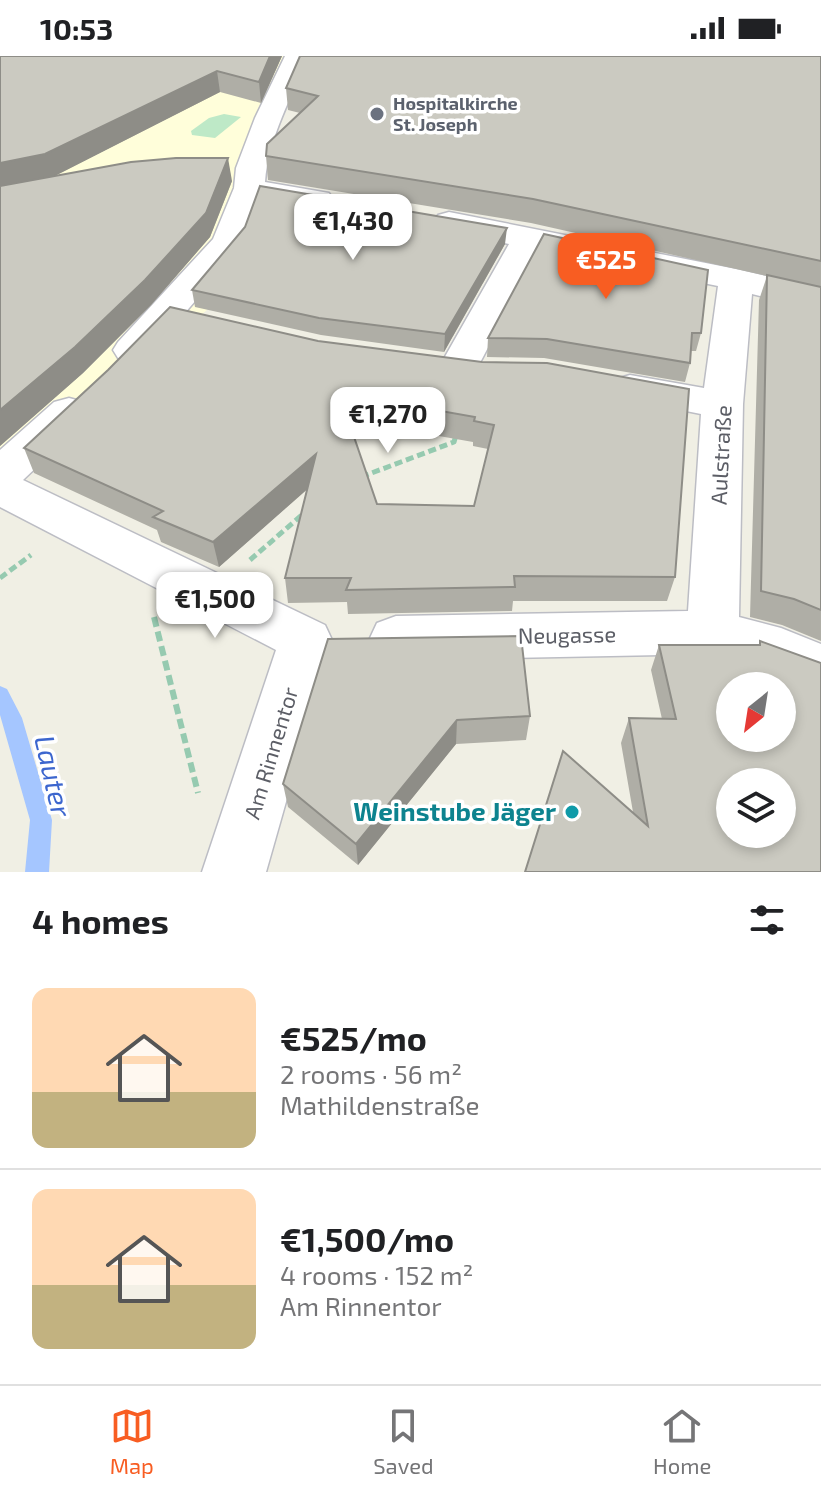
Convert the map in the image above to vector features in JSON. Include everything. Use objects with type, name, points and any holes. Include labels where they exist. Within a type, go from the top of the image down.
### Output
[{"type":"street","points":[[0,475],[105,378],[181,319],[228,242],[241,175],[297,56]]},
{"type":"street","points":[[241,175],[342,204]]},
{"type":"street","points":[[420,217],[530,236],[821,300]]},
{"type":"street","points":[[466,370],[530,236]]},
{"type":"street","name":"Aulstraße","points":[[713,632],[722,404],[736,279]]},
{"type":"street","points":[[589,381],[722,404]]},
{"type":"street","points":[[0,488],[58,513],[210,595],[306,640]]},
{"type":"street","name":"Neugasse","points":[[306,640],[713,632],[781,650],[821,670]]},
{"type":"street","name":"Am Rinnentor","points":[[234,872],[306,640]]},
{"type":"path","points":[[347,483],[454,442],[466,370]]},
{"type":"path","points":[[210,595],[311,507]]},
{"type":"path","points":[[139,556],[199,797]]},
{"type":"shaded area","points":[[222,56],[298,56],[207,310],[0,483],[0,154]]},
{"type":"shaded area","points":[[224,114],[241,117],[215,138],[192,135],[191,131],[209,118]]},
{"type":"building","points":[[0,56],[270,56],[259,82],[217,71],[45,154],[0,163]]},
{"type":"building","points":[[300,56],[821,56],[821,261],[533,199],[266,156],[267,144],[318,96],[286,88]]},
{"type":"building","points":[[228,158],[206,213],[145,280],[75,347],[0,410],[0,186],[131,162]]},
{"type":"building","points":[[260,186],[507,228],[445,334],[319,318],[192,290],[245,227]]},
{"type":"building","points":[[544,234],[708,270],[701,333],[692,333],[690,363],[547,339],[488,338]]},
{"type":"building","points":[[767,275],[821,287],[821,610],[761,591]]},
{"type":"building","points":[[170,307],[318,341],[482,362],[547,363],[689,389],[675,577],[514,576],[515,587],[346,590],[351,578],[285,578],[316,454],[213,542],[153,517],[163,511],[24,448]],"holes":[[[339,393],[475,417],[474,421],[494,425],[474,506],[377,504]]]},
{"type":"building","points":[[521,636],[530,716],[457,720],[356,844],[283,784],[328,639]]},
{"type":"building","points":[[760,641],[821,663],[821,872],[525,872],[563,751],[648,826],[629,718],[676,719],[659,645],[760,645]]},
{"type":"waterway","name":"Lauter","points":[[0,695],[12,718],[41,820],[37,872]]},
{"type":"place","name":"Hospitalkirche St. Joseph","points":[[377,114]]},
{"type":"place","name":"Weinstube Jäger","points":[[572,812]]}]
